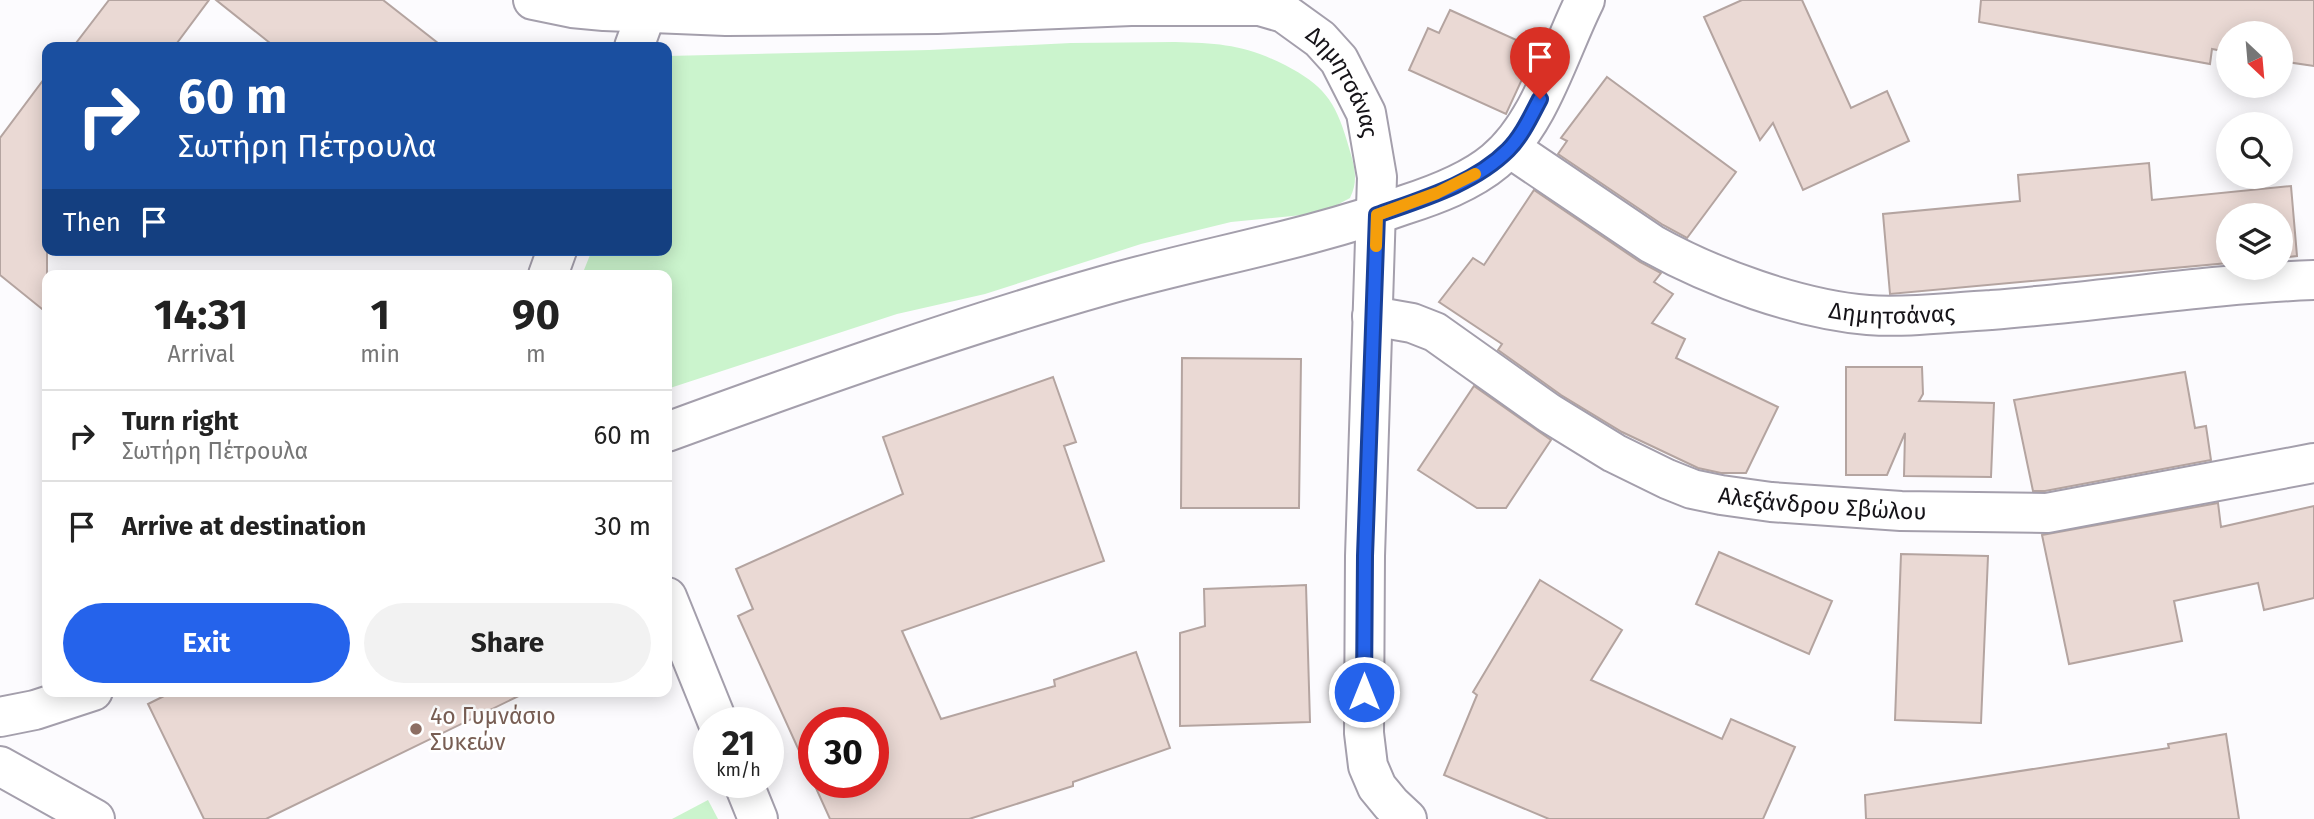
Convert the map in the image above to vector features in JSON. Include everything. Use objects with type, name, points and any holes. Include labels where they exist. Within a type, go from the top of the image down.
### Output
[{"type":"street","name":"Δημητσάνας","points":[[533,0],[572,8],[640,31],[782,8],[937,14],[1221,4],[1260,6],[1277,10],[1300,22],[1329,48],[1361,102],[1370,128],[1377,177],[1365,556],[1364,733],[1368,766],[1374,780],[1391,804],[1407,819]]},
{"type":"street","points":[[672,430],[793,386],[1053,300],[1377,215],[1455,185],[1492,164],[1510,148],[1533,113],[1585,0]]},
{"type":"street","name":"Δημητσάνας","points":[[1510,148],[1623,225],[1675,256],[1758,289],[1843,312],[1895,316],[1941,314],[2314,281]]},
{"type":"street","name":"Αλεξάνδρου Σβώλου","points":[[1372,316],[1412,323],[1435,332],[1549,413],[1614,453],[1692,489],[1721,495],[1771,502],[1901,511],[2047,513],[2314,463]]},
{"type":"street","points":[[672,609],[712,707]]},
{"type":"street","points":[[0,717],[35,710],[75,697]]},
{"type":"street","points":[[0,765],[95,819]]},
{"type":"street","points":[[749,798],[758,819]]},
{"type":"green space","points":[[1071,43],[1219,44],[1257,53],[1285,65],[1318,87],[1338,115],[1355,170],[1355,184],[1350,198],[1322,213],[1231,222],[1141,244],[985,294],[897,314],[672,387],[672,270],[584,270],[590,256],[672,256],[672,56],[929,50]]},
{"type":"green space","points":[[708,800],[718,819],[672,819]]},
{"type":"building","points":[[109,0],[209,0],[178,42],[77,42]]},
{"type":"building","points":[[216,0],[383,0],[437,42],[269,42]]},
{"type":"building","points":[[1742,0],[1802,0],[1851,108],[1887,91],[1909,141],[1803,190],[1773,123],[1760,140],[1704,17]]},
{"type":"building","points":[[1981,0],[2314,0],[2314,66],[2293,63],[2293,21],[2216,21],[2216,50],[2212,49],[2210,64],[1979,22]]},
{"type":"building","points":[[1450,10],[1536,49],[1506,114],[1409,70],[1428,28],[1439,33]]},
{"type":"building","points":[[1607,77],[1736,172],[1687,238],[1663,225],[1558,154],[1567,141],[1561,138]]},
{"type":"building","points":[[42,82],[42,256],[47,256],[47,270],[42,270],[42,309],[0,275],[0,138]]},
{"type":"building","points":[[2149,163],[2152,200],[2261,189],[2291,189],[2292,203],[2216,203],[2216,264],[1890,294],[1883,214],[2020,201],[2018,175]]},
{"type":"building","points":[[1534,190],[1640,262],[1661,273],[1654,282],[1673,294],[1652,323],[1685,339],[1676,358],[1778,407],[1746,473],[1721,473],[1698,468],[1622,432],[1561,395],[1498,350],[1502,344],[1439,302],[1473,258],[1484,265]]},
{"type":"building","points":[[2293,209],[2297,256],[2293,256]]},
{"type":"building","points":[[1182,358],[1301,359],[1299,508],[1181,508]]},
{"type":"building","points":[[1846,367],[1922,367],[1923,394],[1919,401],[1994,403],[1991,477],[1904,476],[1905,433],[1887,475],[1846,475]]},
{"type":"building","points":[[2185,372],[2195,428],[2206,426],[2211,460],[2033,491],[2014,400]]},
{"type":"building","points":[[1053,377],[1076,442],[1064,446],[1104,561],[902,631],[941,719],[1055,686],[1054,680],[1136,652],[1170,748],[1073,782],[1073,786],[969,819],[830,819],[820,798],[889,798],[889,707],[798,707],[798,748],[784,718],[784,707],[779,707],[738,616],[753,609],[736,569],[903,494],[883,437]]},
{"type":"building","points":[[1474,386],[1551,440],[1506,508],[1477,508],[1418,470]]},
{"type":"building","points":[[2218,503],[2221,527],[2314,506],[2314,598],[2264,610],[2258,583],[2174,601],[2182,641],[2069,664],[2042,535]]},
{"type":"building","points":[[1719,552],[1832,601],[1809,654],[1696,604]]},
{"type":"building","points":[[1901,554],[1988,556],[1981,723],[1895,720]]},
{"type":"building","points":[[1540,580],[1622,630],[1591,680],[1722,739],[1731,719],[1795,747],[1763,819],[1549,819],[1444,775],[1477,695],[1473,692]]},
{"type":"building","points":[[1306,585],[1310,722],[1180,726],[1180,633],[1205,626],[1204,589]]},
{"type":"building","points":[[162,697],[517,697],[266,819],[204,819],[148,704]]},
{"type":"building","points":[[2226,734],[2239,819],[1866,819],[1865,795],[2169,748],[2168,744]]},
{"type":"slow traffic","points":[[1376,246],[1377,215],[1437,193],[1475,174]]},
{"type":"place","name":"4ο Γυμνάσιο Συκεών","points":[[416,729]]},
{"type":"route","points":[[1364,692],[1365,556],[1377,215],[1455,185],[1492,164],[1510,148],[1522,132],[1540,99]]}]
